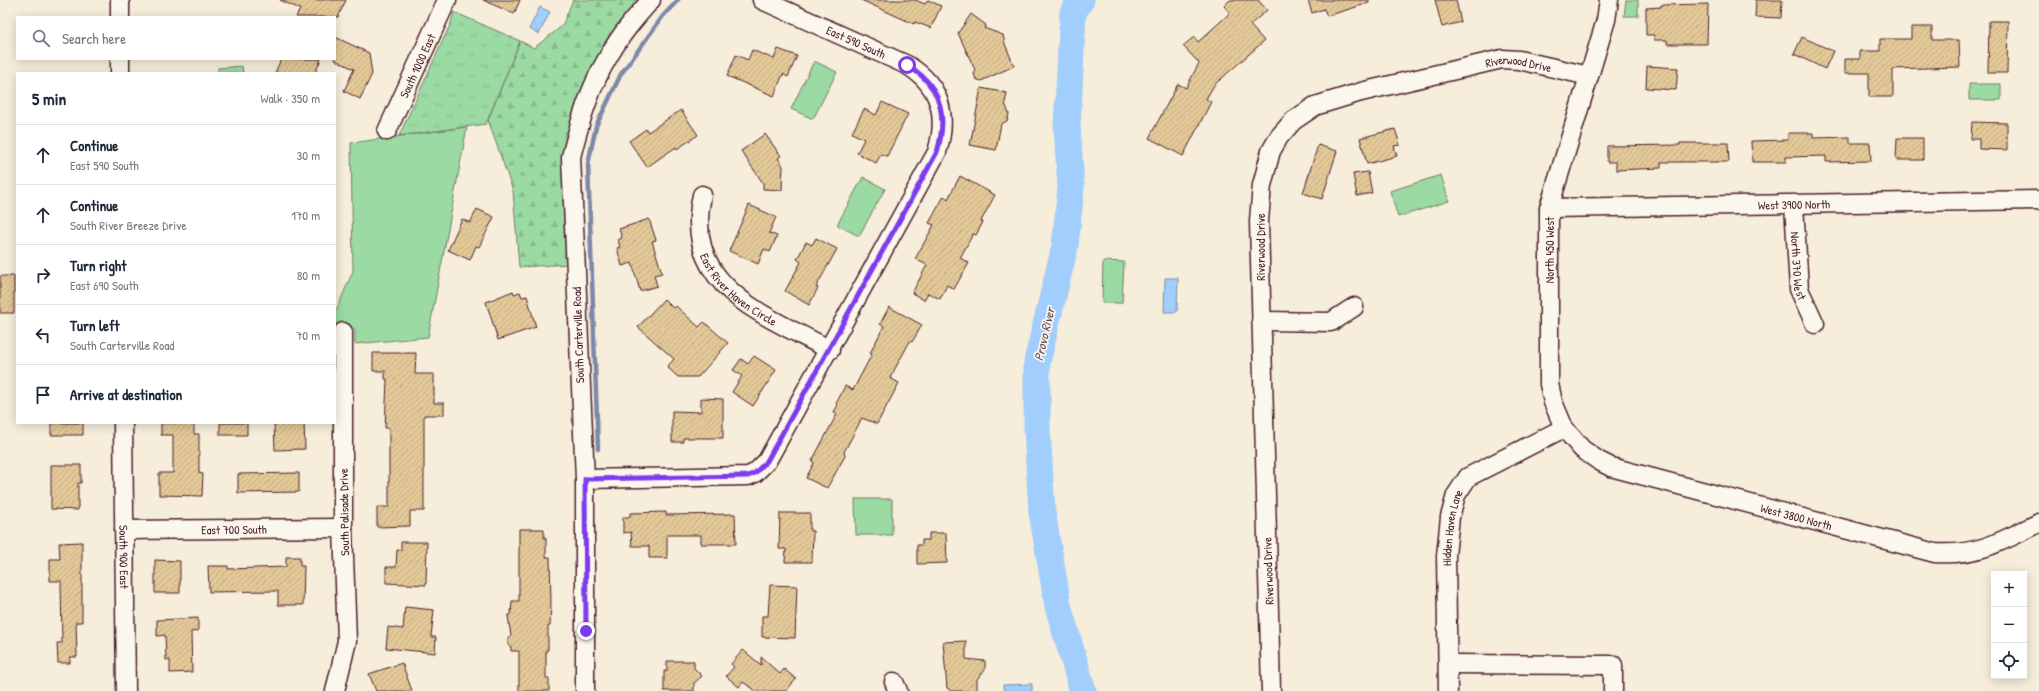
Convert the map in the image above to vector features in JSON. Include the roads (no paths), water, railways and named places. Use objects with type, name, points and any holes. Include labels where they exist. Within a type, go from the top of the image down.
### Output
[{"type":"street","points":[[120,0],[120,16]]},
{"type":"street","name":"South 1000 East","points":[[387,131],[447,0]]},
{"type":"street","name":"South Carterville Road","points":[[586,691],[585,479],[571,157],[581,119],[594,83],[610,53],[651,0]]},
{"type":"street","name":"East 590 South","points":[[762,0],[909,65],[923,76],[933,88],[938,100],[943,122],[942,136],[937,152],[830,350]]},
{"type":"street","name":"North 450 West","points":[[1564,428],[1553,402],[1549,384],[1549,208],[1606,20],[1609,0]]},
{"type":"street","points":[[120,60],[120,72]]},
{"type":"street","name":"Riverwood Drive","points":[[1271,691],[1259,221],[1262,185],[1271,151],[1279,137],[1292,121],[1303,112],[1316,106],[1333,100],[1497,60],[1519,60],[1589,76]]},
{"type":"street","name":"East River Haven Circle","points":[[702,195],[698,212],[700,240],[708,261],[717,278],[743,303],[830,350]]},
{"type":"street","name":"West 3900 North","points":[[1549,208],[2039,200]]},
{"type":"street","name":"North 370 West","points":[[1794,205],[1799,289],[1814,324]]},
{"type":"street","points":[[1261,321],[1331,322],[1354,307]]},
{"type":"street","name":"South Palisade Drive","points":[[335,691],[347,641],[343,528],[344,332]]},
{"type":"street","points":[[585,479],[748,476],[764,465],[830,350]]},
{"type":"street","name":"South 900 East","points":[[123,424],[126,691]]},
{"type":"street","name":"West 3800 North","points":[[1564,428],[1582,449],[1599,461],[1611,467],[1935,553],[1952,555],[1973,552],[1996,544],[2039,523]]},
{"type":"street","name":"Hidden Haven Lane","points":[[1448,691],[1446,556],[1450,517],[1456,495],[1468,476],[1564,428]]},
{"type":"street","name":"East 700 South","points":[[124,530],[343,528]]},
{"type":"street","points":[[1448,664],[1613,665],[1613,691]]},
{"type":"water","points":[[540,7],[550,12],[539,34],[529,29]]},
{"type":"water","points":[[1165,278],[1178,278],[1177,312],[1164,312]]},
{"type":"water","points":[[1032,684],[1032,691],[1004,691],[1003,685]]},
{"type":"waterway","points":[[598,449],[588,164],[596,126],[621,74],[663,16],[678,0]]},
{"type":"waterway","name":"Provo River","points":[[1081,0],[1073,12],[1067,127],[1071,187],[1065,246],[1037,362],[1037,429],[1042,512],[1058,606],[1083,691]]}]
